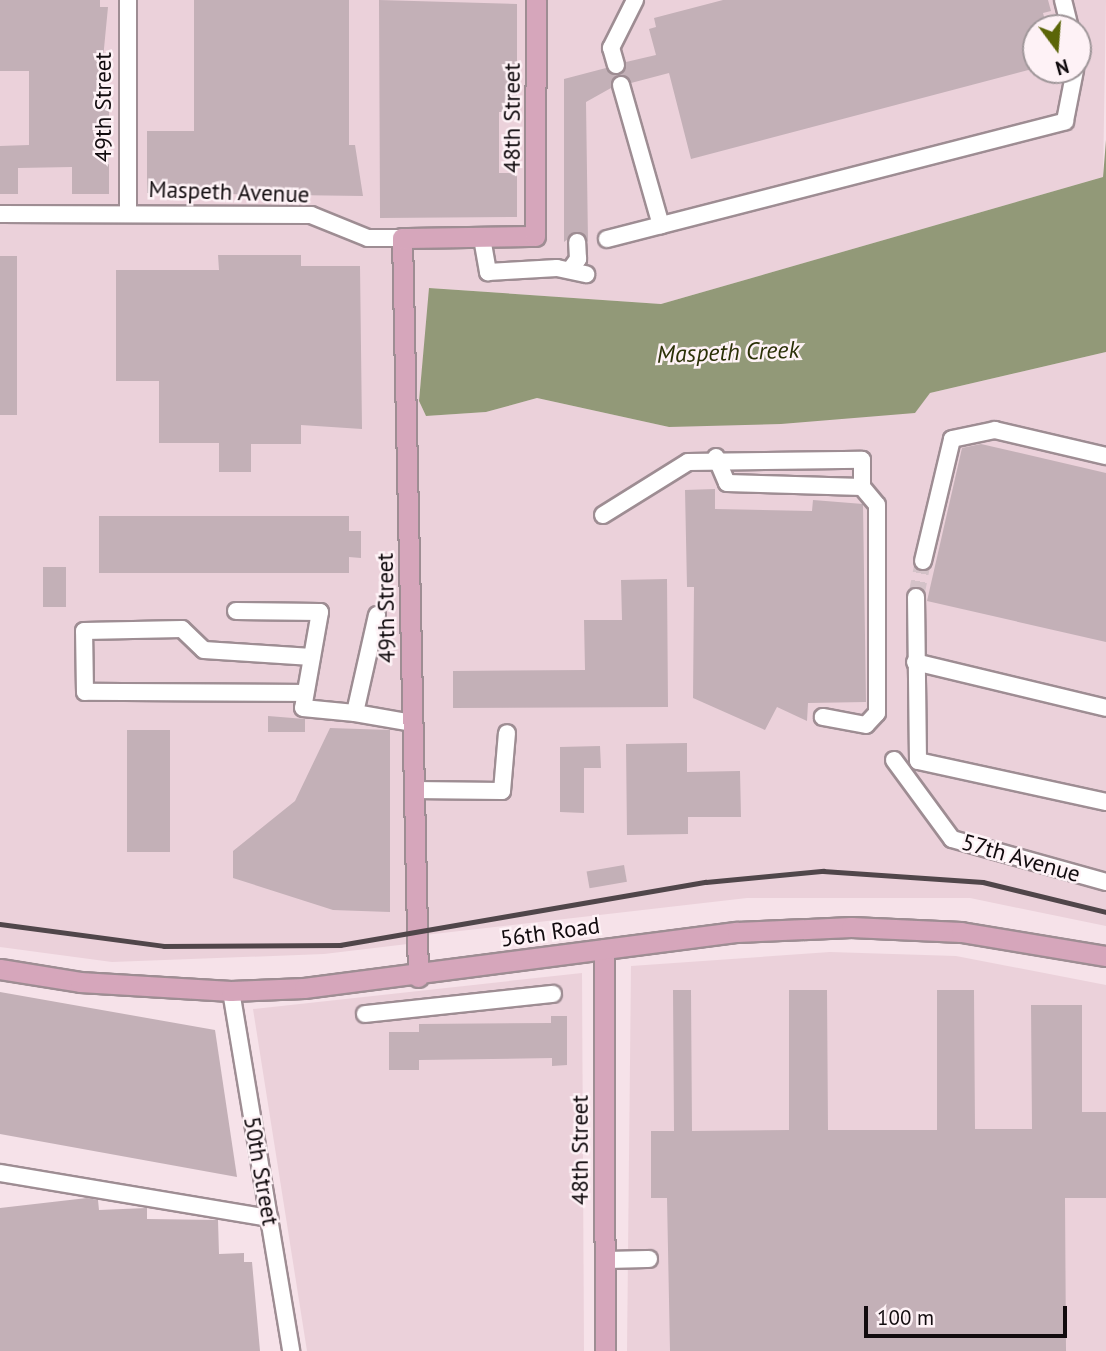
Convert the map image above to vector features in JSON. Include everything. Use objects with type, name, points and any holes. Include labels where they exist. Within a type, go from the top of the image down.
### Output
[{"type":"main road","name":"48th Street","points":[[535,236],[536,0]]},
{"type":"main road","name":"Maspeth Avenue","points":[[401,238],[535,236]]},
{"type":"main road","name":"49th Street","points":[[401,238],[418,977]]},
{"type":"main road","name":"56th Road","points":[[0,969],[80,982],[231,991],[418,977],[604,949],[750,931],[851,927],[961,932],[1106,956]]},
{"type":"main road","name":"48th Street","points":[[604,949],[605,1351]]},
{"type":"street","name":"49th Street","points":[[128,0],[128,213]]},
{"type":"street","points":[[616,65],[611,48],[635,0]]},
{"type":"street","points":[[607,239],[1065,121],[1072,84]]},
{"type":"street","points":[[621,85],[661,225]]},
{"type":"street","name":"Maspeth Avenue","points":[[0,214],[310,215],[368,237],[401,238]]},
{"type":"street","points":[[482,238],[488,272],[570,270],[586,274]]},
{"type":"street","points":[[570,270],[578,259],[577,242]]},
{"type":"street","points":[[923,561],[945,450],[970,431],[995,430],[1106,456]]},
{"type":"street","points":[[603,515],[688,462],[716,457],[856,456],[862,460],[862,487],[877,505],[877,713],[866,725],[823,717]]},
{"type":"street","points":[[716,457],[727,483],[862,487]]},
{"type":"street","points":[[916,597],[918,761],[1106,802]]},
{"type":"street","points":[[236,611],[320,612],[303,708],[413,723]]},
{"type":"street","points":[[355,713],[377,615]]},
{"type":"street","points":[[305,693],[85,692],[83,631],[182,629],[204,650],[312,657]]},
{"type":"street","points":[[915,662],[1106,708]]},
{"type":"street","points":[[414,790],[502,791],[507,733]]},
{"type":"street","name":"57th Avenue","points":[[894,760],[952,839],[1106,882]]},
{"type":"street","name":"50th Street","points":[[231,991],[291,1351]]},
{"type":"street","points":[[365,1014],[553,994]]},
{"type":"street","points":[[0,1173],[269,1218]]},
{"type":"street","points":[[605,1260],[649,1259]]},
{"type":"shaded area","points":[[0,0],[1106,0],[1103,177],[661,304],[430,288],[419,401],[426,416],[486,412],[537,398],[669,427],[930,393],[1106,352],[1106,926],[970,898],[747,898],[416,936],[416,943],[324,954],[112,962],[0,947]]},
{"type":"shaded area","points":[[830,952],[956,956],[1106,985],[1106,1351],[627,1351],[631,966]]},
{"type":"shaded area","points":[[582,973],[584,1351],[307,1351],[253,1009]]},
{"type":"water","name":"Maspeth Creek","points":[[1106,140],[1106,352],[930,393],[915,413],[781,424],[669,427],[537,398],[486,412],[426,416],[419,401],[429,288],[661,304],[1103,177]]},
{"type":"building","points":[[0,0],[100,0],[100,7],[108,7],[100,90],[109,90],[109,194],[72,194],[72,167],[18,168],[18,194],[0,194],[0,146],[29,145],[29,71],[0,71]]},
{"type":"building","points":[[194,0],[349,0],[349,145],[355,145],[363,196],[147,193],[147,131],[194,131]]},
{"type":"building","points":[[379,0],[517,4],[517,112],[499,112],[499,173],[517,173],[517,217],[380,218]]},
{"type":"building","points":[[723,0],[1048,0],[1051,11],[1043,14],[1022,14],[1022,72],[691,159],[669,73],[631,83],[620,75],[626,62],[656,55],[649,29],[656,27],[654,18]]},
{"type":"building","points":[[606,68],[617,75],[611,88],[586,102],[588,242],[577,232],[564,242],[564,79]]},
{"type":"building","points":[[218,255],[301,255],[301,266],[360,266],[362,429],[301,425],[301,444],[251,444],[251,472],[219,472],[219,443],[159,443],[159,381],[116,381],[116,270],[219,270]]},
{"type":"building","points":[[0,256],[17,256],[17,415],[0,415]]},
{"type":"building","points":[[981,444],[1106,473],[1106,642],[927,601],[962,448]]},
{"type":"building","points":[[715,489],[715,509],[812,511],[813,500],[863,504],[866,702],[808,703],[807,721],[777,707],[765,730],[693,698],[694,587],[687,587],[685,490]]},
{"type":"building","points":[[99,516],[349,516],[349,531],[361,531],[361,558],[349,557],[349,573],[99,573]]},
{"type":"building","points":[[43,567],[66,567],[66,607],[43,607]]},
{"type":"building","points":[[667,579],[668,707],[453,708],[453,671],[585,670],[584,620],[622,620],[621,580]]},
{"type":"building","points":[[268,716],[305,719],[305,732],[268,732]]},
{"type":"building","points":[[330,728],[390,730],[390,912],[333,910],[233,878],[233,851],[295,801]]},
{"type":"building","points":[[127,730],[170,730],[170,852],[127,852]]},
{"type":"building","points":[[687,743],[687,772],[740,771],[741,817],[688,817],[688,834],[627,835],[626,744]]},
{"type":"building","points":[[600,746],[601,768],[584,768],[584,813],[560,812],[560,747]]},
{"type":"building","points":[[624,865],[627,882],[590,888],[587,872]]},
{"type":"building","points":[[673,990],[691,990],[692,1131],[789,1130],[789,990],[827,990],[828,1130],[937,1130],[937,990],[974,990],[975,1129],[1032,1129],[1031,1005],[1082,1005],[1082,1112],[1106,1112],[1106,1198],[1065,1198],[1066,1351],[670,1351],[667,1198],[651,1198],[651,1131],[674,1131]]},
{"type":"building","points":[[0,992],[215,1030],[237,1177],[0,1134]]},
{"type":"building","points":[[551,1016],[567,1016],[567,1065],[552,1066],[552,1058],[419,1060],[419,1070],[389,1070],[389,1032],[419,1032],[419,1024],[551,1023]]},
{"type":"building","points":[[87,1198],[98,1200],[99,1210],[147,1208],[147,1219],[218,1220],[219,1254],[244,1253],[244,1262],[252,1262],[260,1351],[0,1351],[0,1208]]},
{"type":"tunnel","points":[[916,597],[923,561]]},
{"type":"railway","points":[[0,924],[164,946],[340,945],[706,882],[823,871],[983,882],[1106,912]]}]
